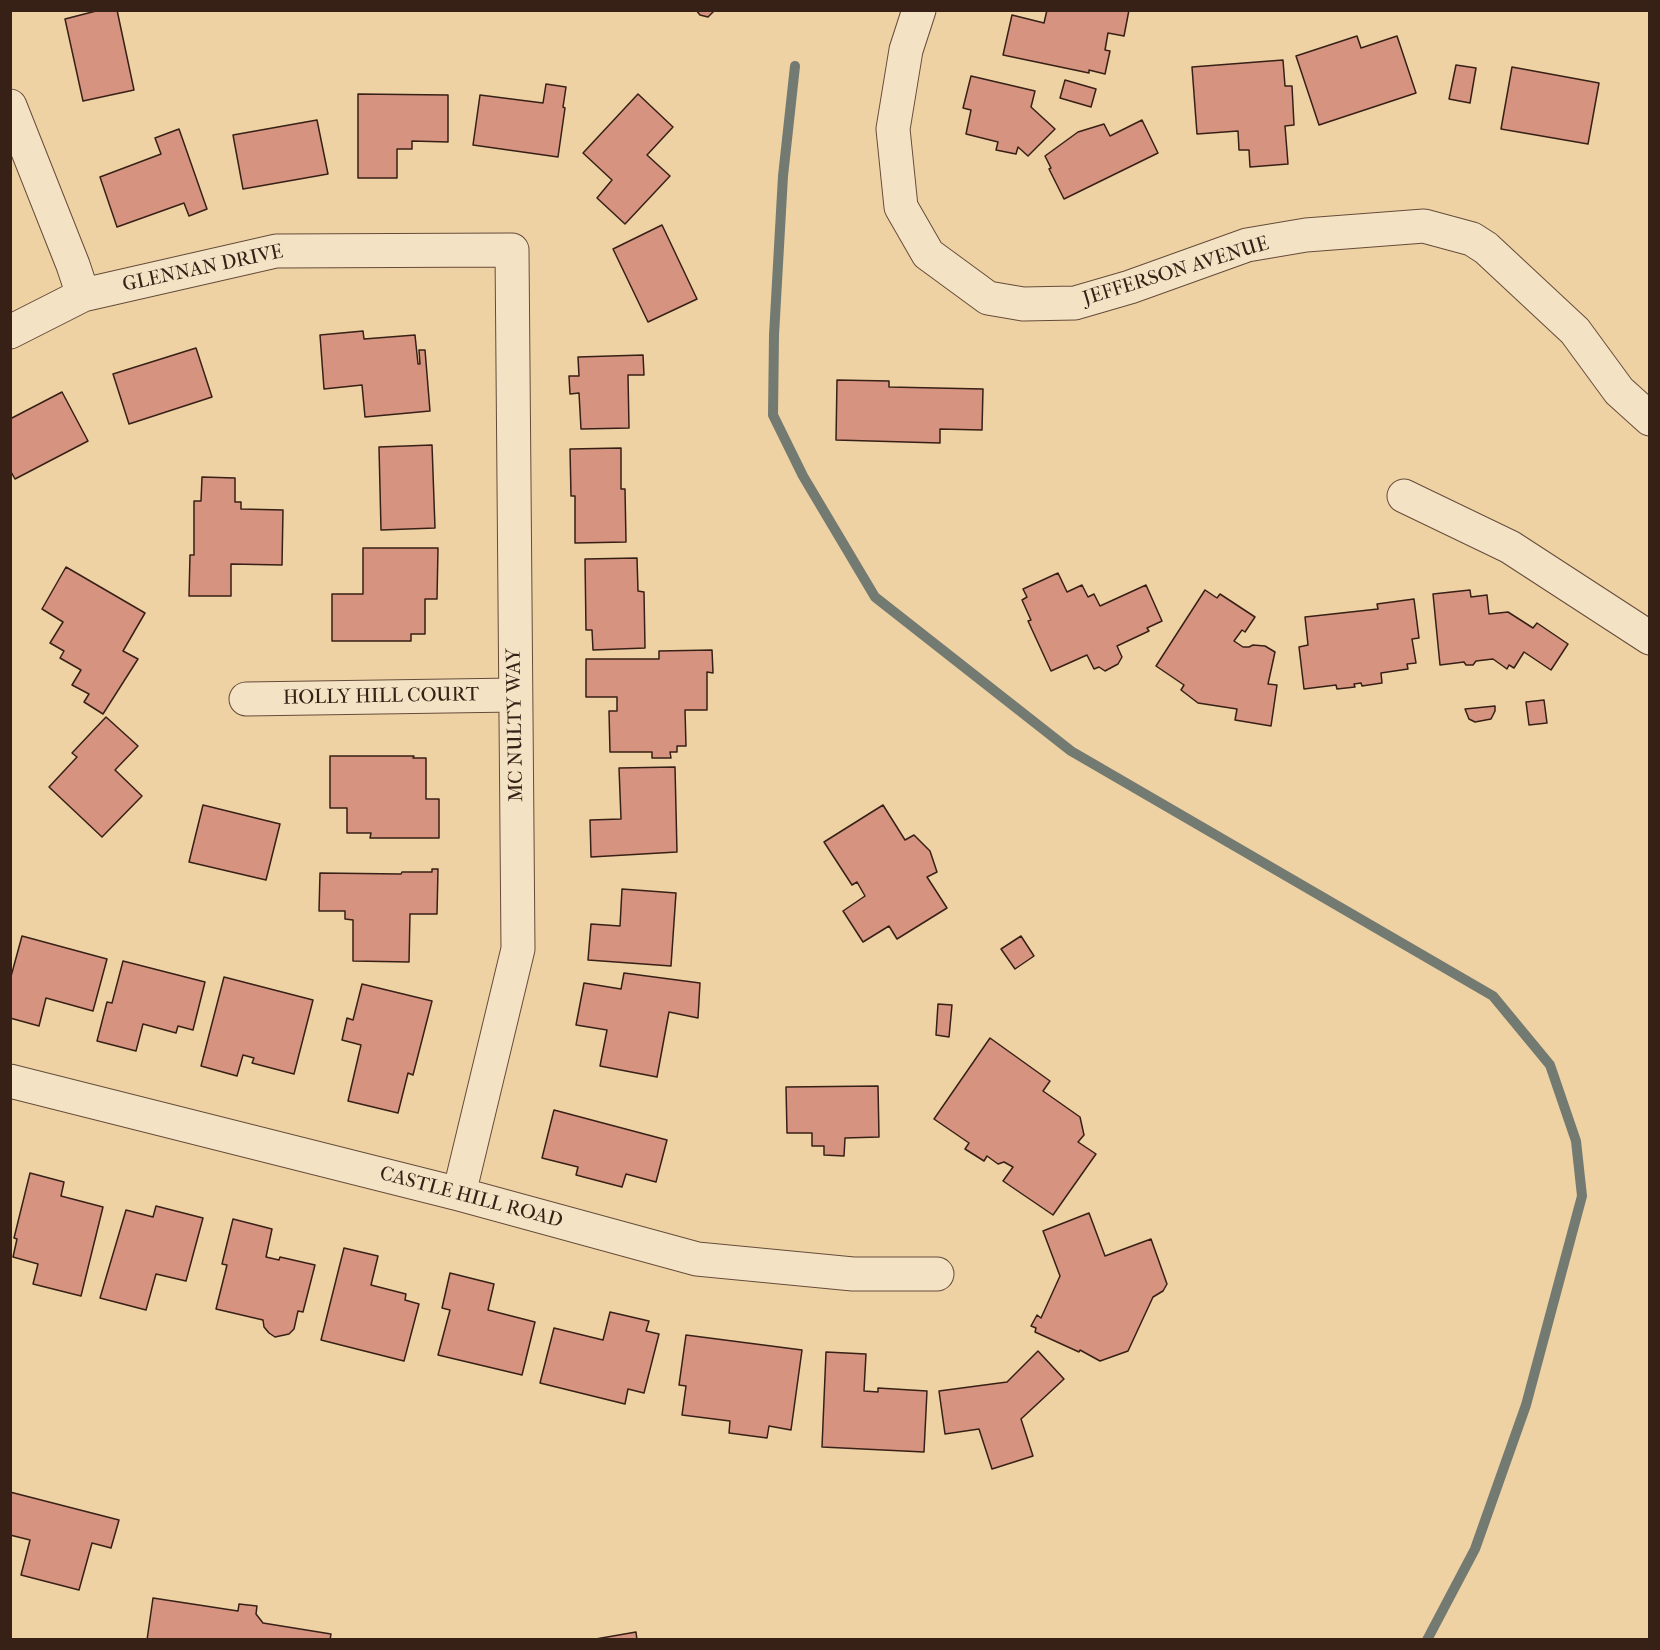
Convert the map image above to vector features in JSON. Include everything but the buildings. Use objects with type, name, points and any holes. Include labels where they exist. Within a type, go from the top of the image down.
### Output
[{"type":"street","name":"JEFFERSON AVENUE","points":[[919,10],[906,50],[893,129],[901,207],[928,254],[988,298],[1023,304],[1075,303],[1130,287],[1247,245],[1306,235],[1424,226],[1472,239],[1486,248],[1575,331],[1619,391],[1650,419]]},
{"type":"street","points":[[10,106],[83,295]]},
{"type":"street","name":"GLENNAN DRIVE","points":[[10,332],[83,295],[276,251],[512,250]]},
{"type":"street","name":"MC NULTY WAY","points":[[459,1194],[518,950],[512,250]]},
{"type":"street","points":[[1404,496],[1510,547],[1650,638]]},
{"type":"street","name":"HOLLY HILL COURT","points":[[246,699],[515,695]]},
{"type":"street","name":"CASTLE HILL ROAD","points":[[10,1081],[459,1194],[697,1259],[853,1274],[938,1274]]},
{"type":"waterway","points":[[795,66],[783,176],[774,335],[773,415],[803,476],[875,597],[1071,751],[1493,996],[1550,1065],[1576,1141],[1582,1196],[1526,1405],[1475,1549],[1427,1640]]}]
